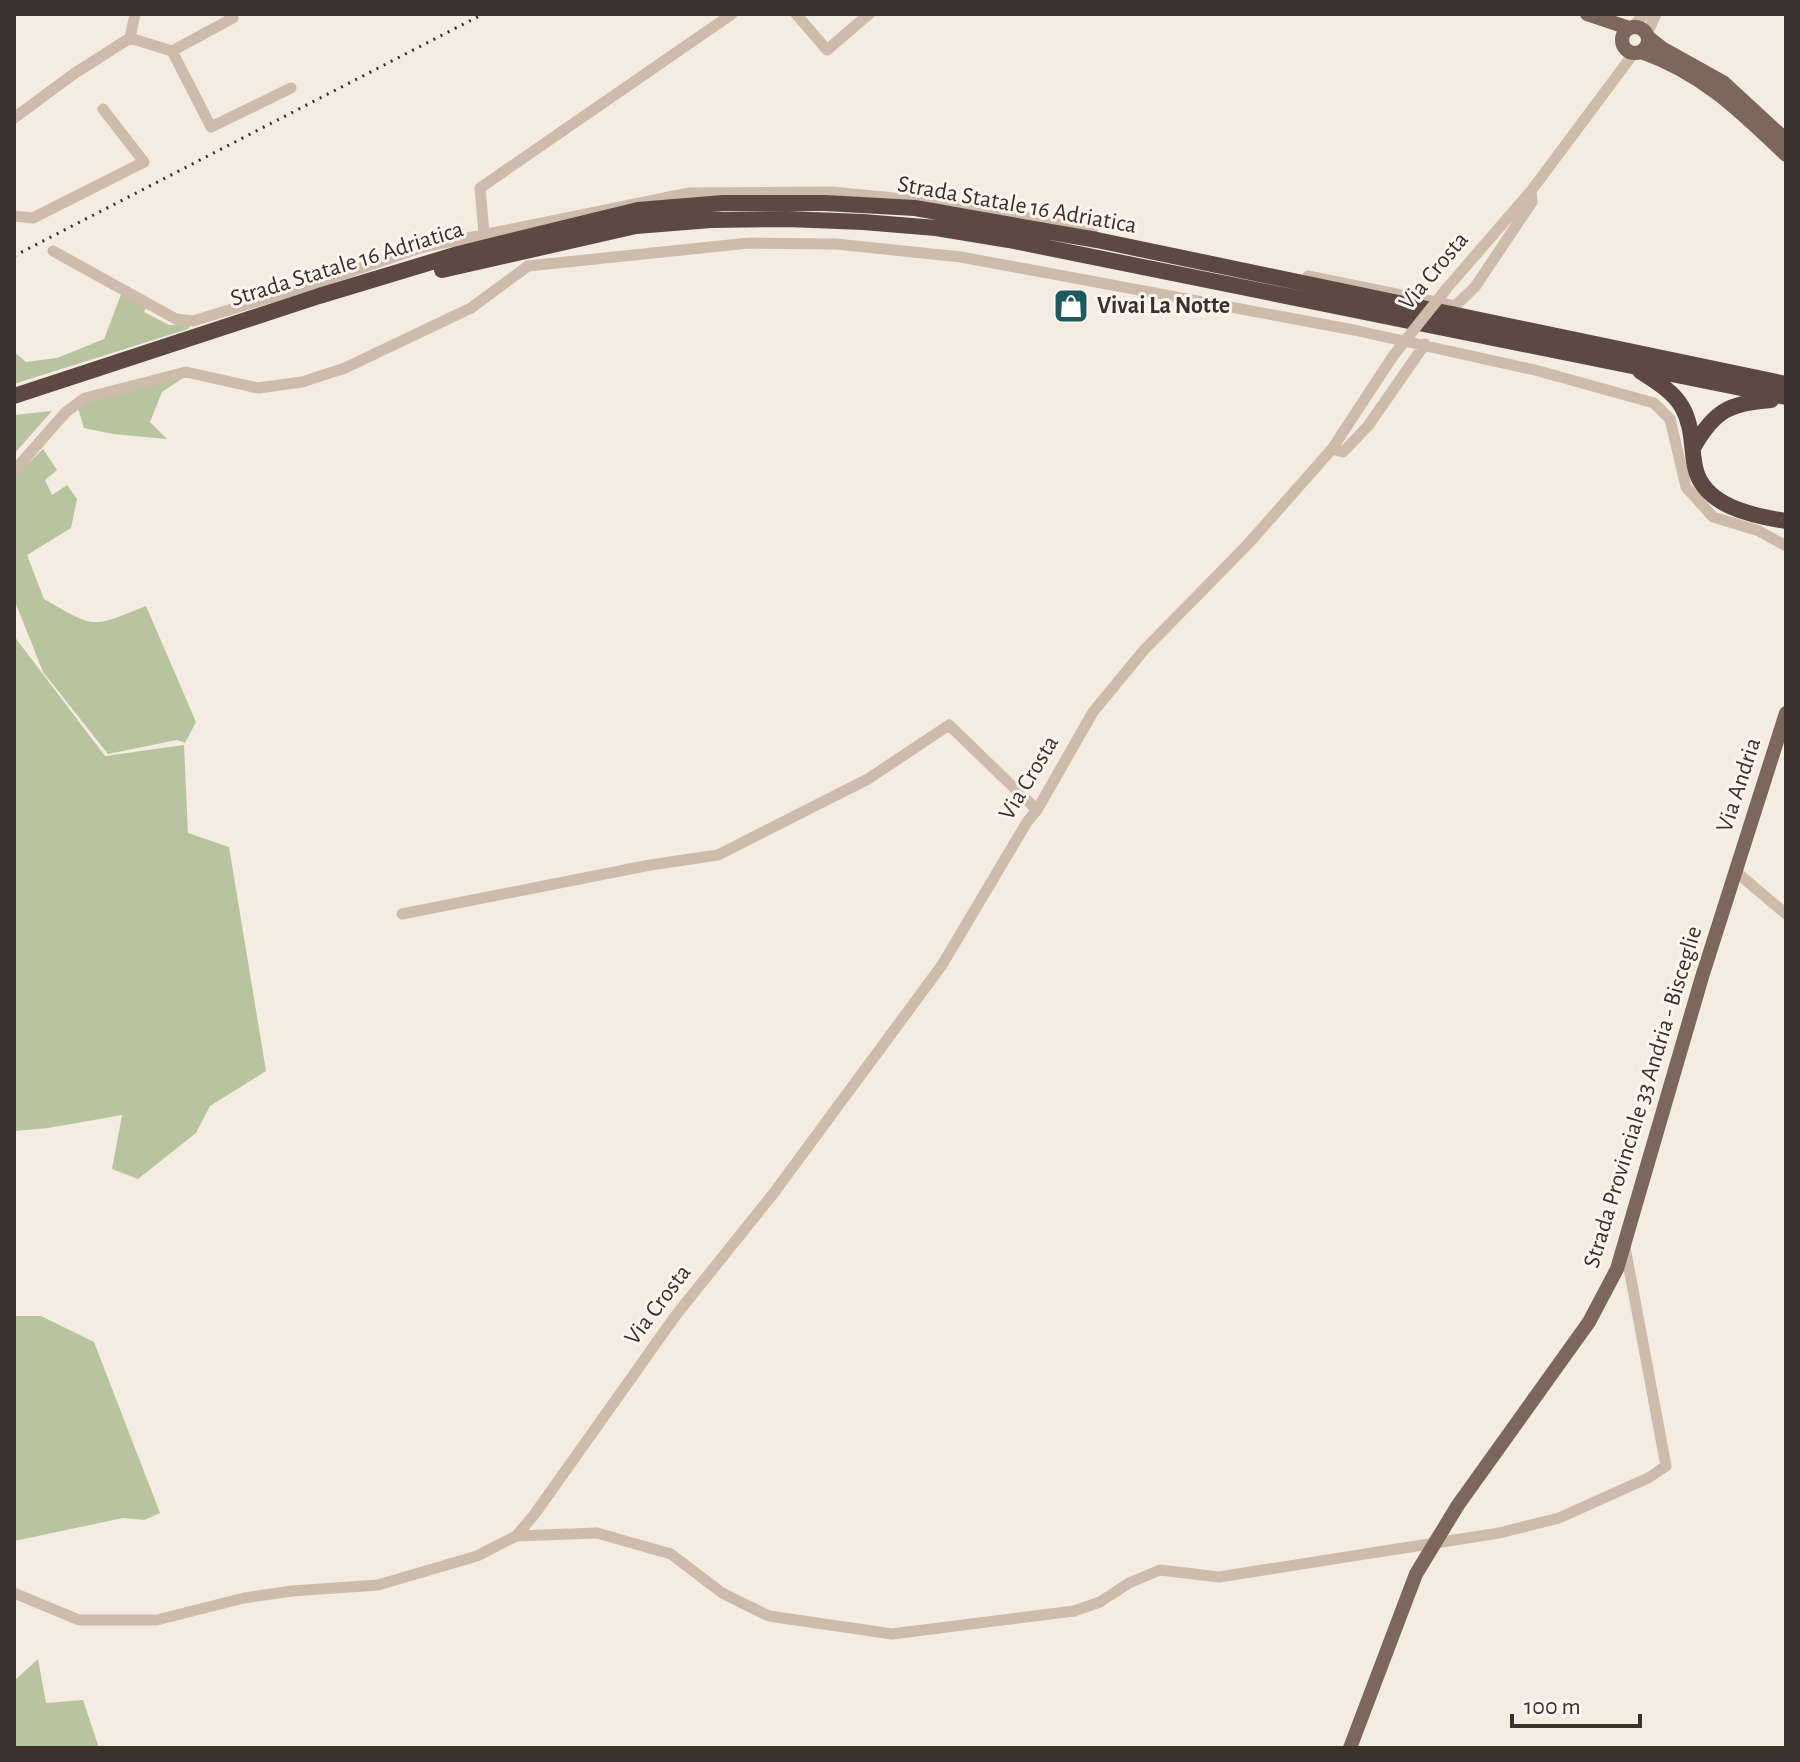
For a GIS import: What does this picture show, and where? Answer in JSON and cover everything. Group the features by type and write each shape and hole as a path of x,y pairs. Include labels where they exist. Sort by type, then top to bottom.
{"highway":[{"name":"Strada Statale 16 Adriatica","path":"14,396 458,254 638,210 723,203 825,203 915,208 1097,240 1786,384"},
{"name":"Strada Statale 16 Adriatica","path":"14,407 323,305 456,266 636,226 711,220 788,219 936,228 1009,240 1786,398"},
{"path":"1632,366 1669,391 1681,404 1688,419 1695,468 1711,495 1729,507 1786,521"},
{"path":"1693,448 1706,426 1724,410 1744,402 1786,398"},
{"path":"1768,518 1786,530"}],"main road":[{"path":"1590,16 1642,29 1662,48 1723,82 1786,140"},
{"path":"1590,16 1630,49 1669,63 1717,91 1786,155"},
{"path":"1630,28 1624,33 1630,49"},
{"path":"1630,49 1648,44 1647,36"},
{"name":"Via Andria","path":"1735,871 1786,713"},
{"name":"Strada Provinciale 33 Andria - Bisceglie","path":"1350,1748 1416,1574 1458,1505 1589,1322 1617,1269 1735,871"}],"street":[{"path":"14,118 130,38 135,14"},
{"path":"484,233 480,188 732,14"},
{"path":"796,14 827,50 869,14"},
{"path":"1630,28 1645,14"},
{"path":"1647,36 1656,14"},
{"path":"130,38 172,51 233,18"},
{"name":"Via Crosta","path":"516,1536 676,1315 773,1194 942,965 1093,712 1144,650 1248,544 1332,449 1393,356 1531,191 1617,73 1630,49"},
{"path":"172,51 211,127 291,88"},
{"path":"14,216 33,218 144,162 103,109"},
{"path":"53,251 176,319 193,321 423,247 484,233 689,193 831,192 966,205 1455,306 1475,287 1532,202 1531,191"},
{"path":"14,471 66,412 85,398 186,372 258,388 302,382 345,368 471,308 528,266 749,243 836,244 961,257 1425,344 1654,403 1670,419 1686,487 1713,517 1759,531 1786,546"},
{"path":"1332,449 1343,452 1368,426 1425,344"},
{"path":"402,914 650,865 718,855 868,779 949,725 1037,810"},
{"path":"1735,871 1786,914"},
{"path":"14,1593 79,1620 157,1620 244,1598 378,1585 477,1556 516,1536 597,1533 671,1554 722,1593 769,1616 892,1634 1074,1611 1100,1602 1129,1583 1160,1570 1219,1577 1499,1533 1559,1518 1648,1478 1666,1466 1625,1246"}],"green space":[{"path":"122,292 146,308 144,312 169,325 192,324 188,329 14,384 14,352 26,362 57,358 104,339"},
{"path":"186,376 162,392 150,422 167,439 84,428 78,408 88,399"},
{"path":"52,411 14,454 14,415"},
{"path":"43,449 57,470 45,480 52,495 67,485 77,499 71,528 27,555 44,599 74,616 94,622 146,606 196,722 185,743 177,740 108,754 43,672 14,599 14,477"},
{"path":"14,636 105,756 184,745 188,833 229,847 266,1071 210,1106 196,1133 138,1179 112,1169 122,1115 14,1131"},
{"path":"14,1316 41,1316 94,1342 160,1513 144,1520 123,1518 14,1541"},
{"path":"38,1659 46,1703 83,1700 99,1748 14,1748 14,1681"}],"railway":[{"path":"14,256 483,14"}],"place":[{"name":"Vivai La Notte","path":"1071,306"}]}
